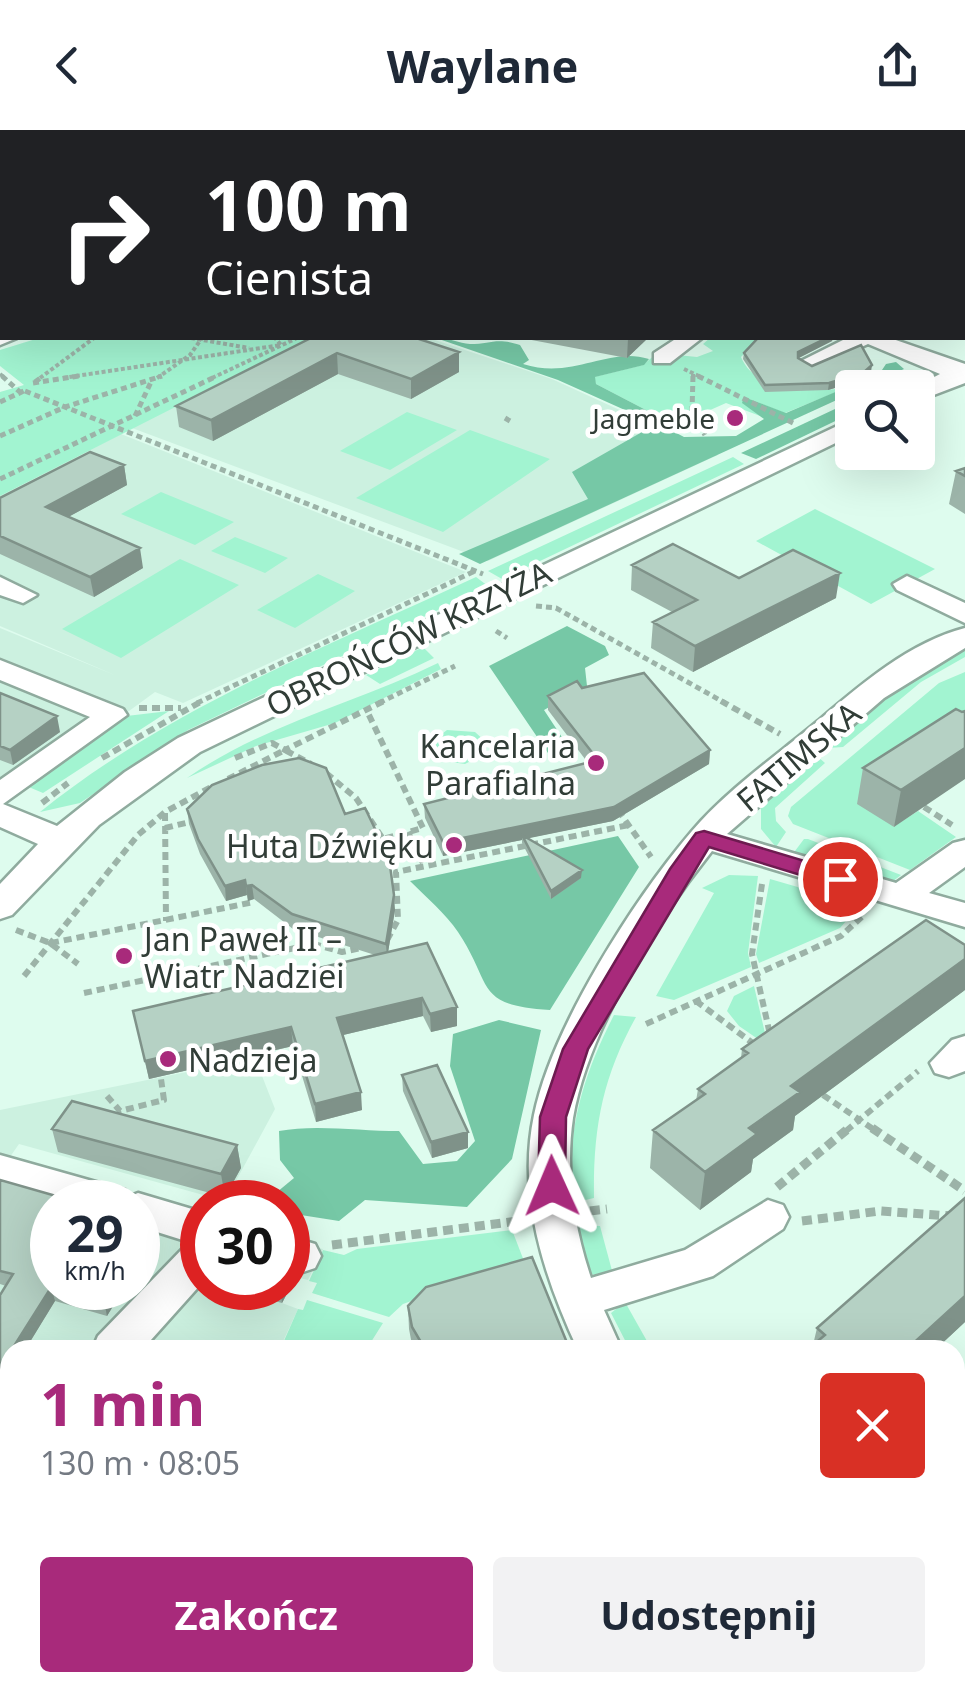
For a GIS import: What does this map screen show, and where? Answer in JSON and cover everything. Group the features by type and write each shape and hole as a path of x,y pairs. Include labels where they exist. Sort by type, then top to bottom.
{"street":[{"path":"662,358 688,340"},
{"path":"810,362 860,340"},
{"path":"877,340 963,374"},
{"path":"935,386 963,374"},
{"name":"OBROŃCÓW KRZYŻA","path":"0,906 61,841 189,745 835,434"},
{"path":"908,584 965,614"},
{"name":"FATIMSKA","path":"595,1340 576,1300 554,1215 550,1158 557,1098 589,1021 704,838 888,681 965,637"},
{"path":"0,669 112,715 0,795"},
{"path":"0,814 61,841"},
{"path":"704,838 965,915"},
{"path":"902,896 965,850"},
{"path":"0,1171 32,1180"},
{"path":"576,1300 698,1264 768,1216"},
{"path":"123,1340 180,1279"}],"path":[{"path":"0,411 3,401 23,392 91,340"},
{"path":"0,436 65,407 152,380 186,361 200,340"},
{"path":"211,340 257,349"},
{"path":"277,340 281,345"},
{"path":"0,479 292,340"},
{"path":"34,384 281,345 289,348"},
{"path":"662,358 795,424"},
{"path":"694,373 692,410 705,435"},
{"path":"0,374 23,392 476,570"},
{"path":"135,416 152,380"},
{"path":"0,389 13,386"},
{"path":"541,609 556,608 768,729 791,738"},
{"path":"496,631 507,638"},
{"path":"24,976 134,840 165,812 455,666"},
{"path":"131,708 187,708"},
{"path":"234,758 272,744 319,768 356,798 383,839 423,828 368,711"},
{"path":"607,796 657,866"},
{"path":"924,807 965,833"},
{"path":"165,812 166,921"},
{"path":"165,828 210,817"},
{"path":"353,823 370,818"},
{"path":"382,944 392,937 398,920 393,873 629,825"},
{"path":"408,832 425,866"},
{"path":"762,883 752,954 772,1042"},
{"path":"50,944 254,902"},
{"path":"646,1024 840,936 864,915"},
{"path":"26,932 78,964"},
{"path":"84,993 314,944 342,952 368,947 365,939"},
{"path":"696,1001 775,1059"},
{"path":"949,1057 859,1118 755,1206 777,1224 880,1210 965,1217"},
{"path":"107,1096 120,1111 164,1100 160,1079"},
{"path":"823,1095 965,1191"},
{"path":"310,1251 519,1220"}],"shaded area":[{"path":"307,340 435,340 552,379 718,455 488,561 132,428"},
{"path":"121,434 466,572 183,703 155,692 14,795 0,788 0,628 117,676 0,626 0,496"},
{"path":"255,1058 275,1109 236,1180 180,1180 180,1189 19,1144 5,1164 64,1180 30,1180 30,1310 160,1310 160,1206 180,1211 180,1310 298,1310 284,1340 0,1340 0,1110"},
{"path":"310,1246 323,1249 310,1276"}],"green space":[{"path":"32,340 307,340 0,496 0,392 24,385 0,366 0,350"},
{"path":"442,340 520,345 529,360 523,364 541,368 619,357 649,359 644,365 595,377 596,384 669,422 665,427 684,437 736,436 764,419 742,403 744,397 786,413 835,392 835,401 480,564 459,554 588,499 572,472 656,424 558,380"},
{"path":"708,340 758,340 741,357 759,378 789,388 835,388 835,393 785,413 744,397 743,403 765,418 726,403 699,415 705,420 695,424 681,417 669,422 596,384 594,377 643,365 657,353 697,357 713,351 703,344"},
{"path":"896,362 904,369 882,370 886,364"},
{"path":"835,409 835,421 756,459 741,453"},
{"path":"407,412 457,430 390,470 340,451"},
{"path":"470,430 550,459 443,532 356,498"},
{"path":"733,457 744,464 502,579 488,571"},
{"path":"161,492 234,522 195,545 121,514"},
{"path":"815,509 935,569 871,604 756,541"},
{"path":"235,537 288,558 265,573 211,551"},
{"path":"180,559 239,585 121,658 62,629"},
{"path":"318,574 355,591 295,628 257,610"},
{"path":"476,577 488,586 188,730 80,803 40,812 141,741 195,710"},
{"path":"567,626 605,646 609,655 585,668 587,686 544,710 571,751 550,756 489,666"},
{"path":"423,647 434,658 380,684 366,675"},
{"path":"965,648 965,657 921,682 843,747 828,748 907,681"},
{"path":"438,663 441,669 335,723 256,746 187,778 247,743"},
{"path":"965,672 965,742 893,827 918,811 956,837 910,870 793,824 788,816 791,807 939,683"},
{"path":"169,711 43,793 24,785 118,717"},
{"path":"447,730 475,732 486,742 486,753 465,764 437,760 429,744"},
{"path":"817,756 825,763 775,808 776,821 786,832 776,847 761,829 761,807"},
{"path":"618,836 639,867 550,1010 508,1003 497,997 453,925 410,881"},
{"path":"804,839 901,875 892,882 792,855"},
{"path":"729,875 758,876 748,953 751,967 674,1000 656,996 714,893 702,888"},
{"path":"770,879 860,905 840,928 759,963 756,954"},
{"path":"754,986 768,1046 739,1026 727,1011 734,996"},
{"path":"614,1015 636,1017 615,1061 602,1104 595,1149 594,1198 572,1203 572,1153 579,1106 593,1061"},
{"path":"499,1020 541,1030 512,1159 467,1207 365,1200 339,1221 310,1216 310,1180 292,1180 294,1178 280,1160 279,1131 399,1131 423,1164 457,1161 475,1141 450,1066 453,1034"},
{"path":"576,1225 600,1226 614,1278 589,1274"},
{"path":"512,1230 524,1261 403,1304 389,1317 312,1293 317,1283 310,1279 323,1250 344,1255 357,1249"},
{"path":"310,1301 383,1323 372,1340 284,1340 298,1310 310,1310"},
{"path":"625,1302 646,1340 625,1340 611,1313"}],"building":[{"path":"307,340 422,340 459,352 411,379 337,353 211,420 176,406"},
{"path":"756,340 823,340 798,352 798,358 812,366 861,345 872,365 866,370 835,370 835,381 829,383 765,385 744,353"},
{"path":"90,452 124,465 46,507 140,548 90,577 0,536 0,498"},
{"path":"673,544 739,578 793,550 840,573 695,646 653,622 697,600 632,565"},
{"path":"644,673 710,750 614,807 443,842 424,804 598,760 548,696 577,681 582,688"},
{"path":"0,693 57,716 10,750 0,746"},
{"path":"956,709 965,711 965,748 901,790 863,768"},
{"path":"299,758 326,768 345,814 365,808 389,858 394,895 386,944 292,914 252,885 246,886 245,880 225,886 198,839 187,809 212,785 262,765"},
{"path":"522,835 582,870 551,891"},
{"path":"926,920 965,945 965,959 791,1086 800,1092 749,1128 757,1134 705,1172 653,1130 705,1094 698,1089 748,1053 742,1049"},
{"path":"427,943 457,1007 430,1014 422,998 337,1018 361,1092 315,1104 291,1027 145,1061 133,1011"},
{"path":"437,1065 468,1132 431,1142 402,1075"},
{"path":"72,1101 237,1145 221,1174 52,1129"},
{"path":"0,1180 30,1189 30,1310 37,1310 18,1340 0,1340 0,1295 13,1274 0,1271"},
{"path":"965,1198 965,1296 917,1340 819,1340 825,1335 817,1328"},
{"path":"532,1257 566,1340 420,1340 412,1327 408,1306 426,1287"}],"place":[{"name":"Jagmeble","path":"735,418"},
{"name":"Kancelaria Parafialna","path":"596,763"},
{"name":"Huta Dźwięku","path":"454,845"},
{"name":"Jan Paweł II – Wiatr Nadziei","path":"124,956"},
{"name":"Nadzieja","path":"168,1059"}],"route":[{"path":"552,1186 553,1117 576,1049 678,874 704,838 840,879"}]}
